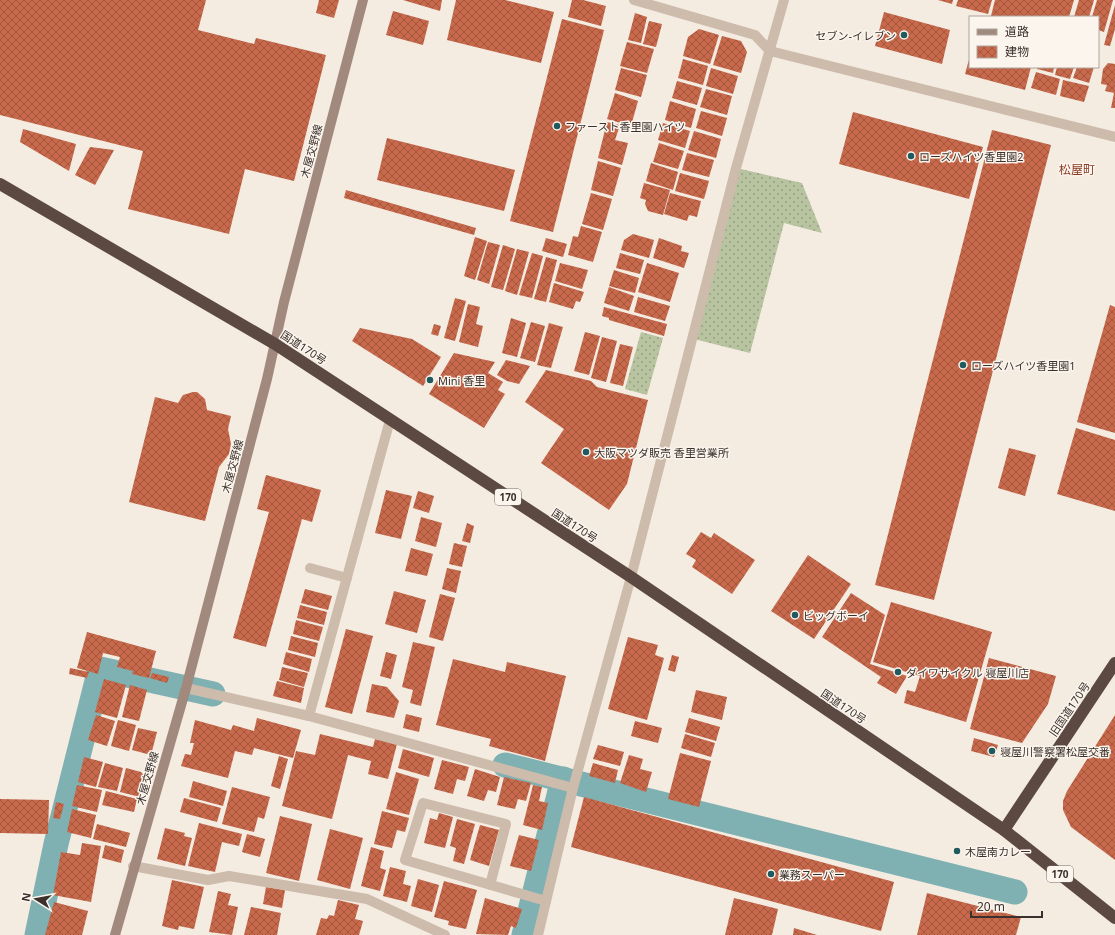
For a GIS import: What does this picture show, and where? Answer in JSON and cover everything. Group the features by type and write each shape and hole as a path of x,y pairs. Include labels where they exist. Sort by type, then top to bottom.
{"highway":[{"name":"国道170号","path":"0,184 276,344 631,577 1004,830 1115,918"},
{"name":"旧国道170号","path":"1004,830 1115,663"}],"main road":[{"name":"木屋交野線","path":"115,935 133,866 186,688 276,344 286,294 363,0"}],"street":[{"path":"634,0 754,35 770,51 1115,137"},
{"path":"538,935 542,900 631,577 734,175 784,0"},
{"path":"309,716 390,420"},
{"path":"310,568 347,578"},
{"path":"186,688 309,716 573,788"},
{"path":"490,885 506,824 424,803 405,860 526,896 542,900"},
{"path":"133,866 208,880 230,876 368,899 445,935"}],"green space":[{"path":"736,168 802,183 822,233 784,223 750,353 690,338"},
{"path":"641,332 663,338 647,395 625,389"}],"building":[{"path":"0,0 206,0 198,30 254,44 256,38 326,55 294,181 245,169 229,234 128,209 143,151 0,115"},
{"path":"319,0 339,0 334,18 316,13"},
{"path":"403,0 442,0 440,11"},
{"path":"456,0 505,0 554,12 541,63 447,40"},
{"path":"572,0 583,0 606,6 601,26 568,17"},
{"path":"938,0 953,0 952,4"},
{"path":"958,0 992,0 988,14 956,6"},
{"path":"995,0 1074,0 1069,16 991,16"},
{"path":"1079,0 1094,0 1089,16 1074,16"},
{"path":"1097,0 1113,0 1104,32 1099,30 1099,16 1092,16"},
{"path":"1115,5 1115,29 1110,46 1104,45"},
{"path":"393,11 429,21 423,45 386,35"},
{"path":"884,12 950,30 942,64 875,46"},
{"path":"635,13 647,17 641,43 628,40"},
{"name":"ファースト香里園ハイツ","path":"562,19 604,30 553,232 510,221"},
{"path":"649,21 662,24 656,47 643,44"},
{"path":"699,29 719,35 710,64 683,56 688,37"},
{"path":"722,36 741,41 747,52 741,73 713,65"},
{"path":"627,42 654,49 647,73 620,66"},
{"path":"683,59 708,66 703,85 678,78"},
{"path":"969,60 969,68 1031,68 1025,90 965,74"},
{"path":"1108,63 1115,64 1115,108 1111,108 1114,93 1105,91 1107,85 1101,84 1103,69"},
{"path":"621,68 647,75 641,97 615,90"},
{"path":"711,68 738,76 733,94 706,86"},
{"path":"1037,68 1054,68 1053,73"},
{"path":"1057,68 1074,68 1070,79 1055,75"},
{"path":"1077,68 1094,68 1089,83 1073,78"},
{"path":"1036,72 1060,79 1056,95 1031,88"},
{"path":"1063,80 1089,86 1084,102 1060,96"},
{"path":"677,81 702,88 697,105 672,98"},
{"path":"706,89 732,96 727,115 700,107"},
{"path":"615,93 638,101 631,126 607,119"},
{"path":"670,101 696,109 691,128 665,120"},
{"path":"701,111 727,118 722,136 696,128"},
{"name":"ローズハイツ香里園2","path":"853,112 983,147 969,199 839,164"},
{"path":"607,122 620,125 615,140 628,143 622,165 598,158"},
{"path":"663,123 690,131 685,148 658,140"},
{"path":"23,129 76,144 69,171 20,142"},
{"name":"ローズハイツ香里園1","path":"992,130 1051,145 934,600 875,585"},
{"path":"694,131 721,139 716,158 688,150"},
{"path":"387,138 515,170 504,211 377,180"},
{"path":"659,143 684,151 678,169 653,162"},
{"path":"90,147 114,150 95,185 75,175"},
{"path":"687,153 714,160 709,177 682,170"},
{"path":"598,161 621,168 613,196 591,190"},
{"path":"651,163 678,172 673,190 646,181"},
{"path":"680,173 709,181 704,199 675,191"},
{"path":"644,183 670,190 663,215 648,211 645,204 646,200 640,198"},
{"path":"346,190 476,228 474,235 344,198"},
{"path":"591,193 612,199 603,230 582,224"},
{"path":"670,193 701,201 697,217 689,215 687,221 664,214"},
{"path":"581,226 602,232 593,262 568,255 573,236 578,237"},
{"path":"633,234 654,240 649,258 621,250 624,240"},
{"path":"475,237 487,241 475,280 464,276"},
{"path":"546,238 567,244 563,257 542,251"},
{"path":"659,238 682,246 681,251 689,253 684,268 653,258"},
{"path":"488,242 500,245 489,284 477,280"},
{"path":"503,245 515,249 503,290 491,287"},
{"path":"517,249 529,252 517,295 505,291"},
{"path":"532,253 543,256 532,298 519,295"},
{"path":"620,253 644,260 640,274 616,268"},
{"path":"546,257 557,260 546,302 534,299"},
{"path":"560,263 588,270 582,289 555,281"},
{"path":"647,263 679,273 670,302 638,292"},
{"path":"614,270 639,278 635,293 609,286"},
{"path":"554,283 584,292 580,302 576,301 573,309 549,302"},
{"path":"609,287 634,296 629,311 604,303"},
{"path":"638,297 670,306 665,321 634,312"},
{"path":"455,298 466,301 455,341 444,338"},
{"path":"468,304 480,307 476,324 483,326 478,347 459,342"},
{"path":"1110,305 1115,307 1115,433 1077,422"},
{"path":"604,307 667,324 664,336 609,320 609,318 602,316"},
{"path":"511,318 526,323 517,357 502,353"},
{"path":"531,322 545,326 535,362 520,358"},
{"path":"549,323 563,327 551,368 537,365"},
{"path":"434,324 441,326 438,336 431,334"},
{"path":"360,328 412,339 441,357 423,386 352,341"},
{"path":"585,332 600,336 589,375 574,371"},
{"path":"602,337 617,341 606,382 591,378"},
{"path":"620,344 633,347 623,386 610,383"},
{"path":"454,353 495,362 488,373 503,382 498,390 505,394 484,428 429,394"},
{"path":"506,360 530,366 519,384 507,381 497,375"},
{"path":"546,370 591,381 597,387 648,400 627,484 609,510 541,463 564,429 525,402"},
{"path":"197,392 205,399 207,410 231,416 228,429 231,444 229,454 219,467 205,521 129,502 155,397 178,403 183,395"},
{"path":"1076,428 1115,440 1115,511 1057,494"},
{"path":"1009,448 1036,455 1025,496 998,488"},
{"path":"266,475 321,490 312,522 302,519 266,647 233,638 269,512 257,509"},
{"path":"386,490 412,496 401,539 375,533"},
{"path":"418,491 434,496 429,513 413,508"},
{"path":"421,517 442,523 436,547 415,541"},
{"path":"467,523 474,526 470,543 462,541"},
{"path":"701,532 711,538 714,533 755,560 732,594 692,567 696,560 686,554"},
{"path":"454,543 467,546 462,567 449,564"},
{"path":"411,548 433,554 427,576 405,571"},
{"path":"808,555 851,584 814,639 771,611"},
{"path":"447,568 461,571 456,593 442,589"},
{"path":"305,589 332,596 328,610 301,603"},
{"path":"394,591 426,600 417,633 385,624"},
{"path":"851,593 885,615 870,664 907,676 896,694 877,683 881,677 822,637"},
{"path":"440,594 455,598 443,641 429,637"},
{"path":"891,602 992,632 966,722 904,703 907,690 915,692 920,676 873,662"},
{"path":"300,605 327,612 324,625 297,618"},
{"path":"296,620 323,627 319,641 293,634"},
{"path":"346,629 373,636 352,714 325,707"},
{"path":"87,632 156,651 149,678 132,674 133,671 117,667 120,657 103,653 98,674 77,668"},
{"path":"291,636 318,643 315,657 288,650"},
{"path":"628,637 658,645 655,655 664,658 647,720 608,709"},
{"path":"413,642 435,647 421,706 410,703 413,690 402,687"},
{"path":"286,652 312,659 309,672 283,664"},
{"path":"386,652 397,655 391,679 380,676"},
{"path":"672,655 679,657 675,672 668,670"},
{"path":"989,658 1056,676 1048,704 1022,743 970,729"},
{"path":"453,659 505,672 507,662 566,676 545,761 489,746 491,739 436,725"},
{"path":"282,667 308,673 304,687 279,680"},
{"path":"70,668 89,672 87,678 69,674"},
{"path":"152,673 169,677 167,683 150,678"},
{"path":"104,679 126,685 117,718 95,712"},
{"path":"277,681 304,688 301,703 273,696"},
{"path":"372,684 387,687 399,701 394,718 366,712"},
{"path":"130,685 147,690 139,721 122,717"},
{"path":"696,690 727,697 722,720 691,712"},
{"path":"406,714 422,718 419,732 403,728"},
{"path":"96,715 115,721 107,746 88,740"},
{"path":"1115,715 1115,860 1071,827 1063,810 1063,801 1067,791"},
{"path":"257,718 301,730 293,758 254,748 252,755 235,751 228,778 181,766 185,754 191,755 194,743 190,743 195,720 231,730 233,725 254,731"},
{"path":"689,718 720,727 716,741 685,732"},
{"path":"118,720 136,725 129,751 111,746"},
{"path":"635,721 662,728 658,743 631,736"},
{"path":"138,728 157,732 151,755 132,750"},
{"path":"320,734 373,747 375,739 397,744 388,779 368,774 371,761 348,755 332,819 282,806 296,751 315,755"},
{"path":"685,734 715,743 711,757 681,748"},
{"path":"974,738 998,745 994,757 971,751"},
{"path":"598,745 624,752 620,766 593,759"},
{"path":"403,749 434,758 429,777 398,768"},
{"path":"680,753 711,761 699,807 668,799"},
{"path":"629,755 643,759 640,769 652,772 646,792 620,783"},
{"path":"279,756 288,759 280,789 271,786"},
{"path":"84,757 103,762 96,787 78,782"},
{"path":"442,760 469,767 465,781 457,779 453,794 434,789"},
{"path":"105,763 123,768 117,791 98,787"},
{"path":"593,763 618,770 615,783 589,776"},
{"path":"126,768 141,772 145,777 140,797 120,792"},
{"path":"475,769 500,777 496,792 488,790 484,801 467,796"},
{"path":"396,772 419,779 409,815 386,809"},
{"path":"504,777 531,783 526,801 518,799 515,809 497,805"},
{"path":"193,781 227,791 223,806 189,797"},
{"path":"77,785 102,790 97,812 72,806"},
{"path":"533,785 542,787 539,801 548,803 542,830 523,825"},
{"path":"232,787 270,797 264,819 258,817 254,832 222,824"},
{"path":"106,791 137,799 134,812 102,805"},
{"path":"584,797 894,882 881,931 571,847"},
{"path":"184,798 221,808 217,822 180,812"},
{"path":"0,799 49,800 48,834 0,833"},
{"path":"56,802 64,804 60,819 53,818"},
{"path":"72,809 96,815 91,838 67,832"},
{"path":"382,811 409,818 405,832 397,830 392,848 374,844"},
{"path":"439,813 453,817 445,848 424,843 430,818 437,820"},
{"path":"280,816 312,824 299,881 266,873"},
{"path":"457,819 475,824 464,864 453,861 456,848 450,846"},
{"path":"199,823 242,834 239,846 222,842 215,872 188,866"},
{"path":"97,824 130,833 126,847 93,839"},
{"path":"480,825 499,830 489,866 470,860"},
{"path":"165,828 185,833 184,836 192,838 185,866 157,859"},
{"path":"330,829 363,838 350,889 317,880"},
{"path":"247,834 265,839 260,857 242,852"},
{"path":"519,835 539,840 531,871 510,866"},
{"path":"82,843 101,846 91,902 53,895 61,852 80,855"},
{"path":"105,845 124,850 121,863 102,858"},
{"path":"371,847 384,851 380,868 386,870 380,891 361,886"},
{"path":"390,867 406,871 403,884 411,886 407,902 383,896"},
{"path":"418,879 439,885 432,912 411,906"},
{"path":"172,880 204,887 194,929 179,926 178,930 162,926"},
{"path":"444,881 477,890 466,929 448,925 449,921 434,917"},
{"path":"266,887 285,890 282,908 263,904"},
{"path":"218,891 231,894 228,905 238,907 232,935 209,932"},
{"path":"927,893 1021,917 1016,935 917,935"},
{"path":"485,898 522,909 516,928 511,926 508,935 476,934"},
{"path":"734,898 778,909 772,935 725,935"},
{"path":"338,900 359,905 355,919 363,921 359,935 316,935 321,918 327,919 329,915 334,916"},
{"path":"54,902 88,911 82,935 45,935"},
{"path":"251,907 281,913 277,935 244,935"},
{"path":"794,928 817,935 793,935"}],"waterway":[{"path":"37,935 56,844 100,669 213,694"},
{"path":"505,765 1015,892"},
{"path":"524,935 563,779"}],"place":[{"name":"セブン-イレブン","path":"904,35"},
{"name":"ファースト香里園ハイツ","path":"557,126"},
{"name":"ローズハイツ香里園2","path":"911,156"},
{"name":"ローズハイツ香里園1","path":"963,365"},
{"name":"Mini 香里","path":"430,380"},
{"name":"大阪マツダ販売 香里営業所","path":"586,452"},
{"name":"ビッグボーイ","path":"795,615"},
{"name":"ダイワサイクル 寝屋川店","path":"898,672"},
{"name":"寝屋川警察署松屋交番","path":"992,751"},
{"name":"木屋南カレー","path":"957,851"},
{"name":"業務スーパー","path":"771,874"}],"district":[{"name":"松屋町","path":"1077,169"}]}
